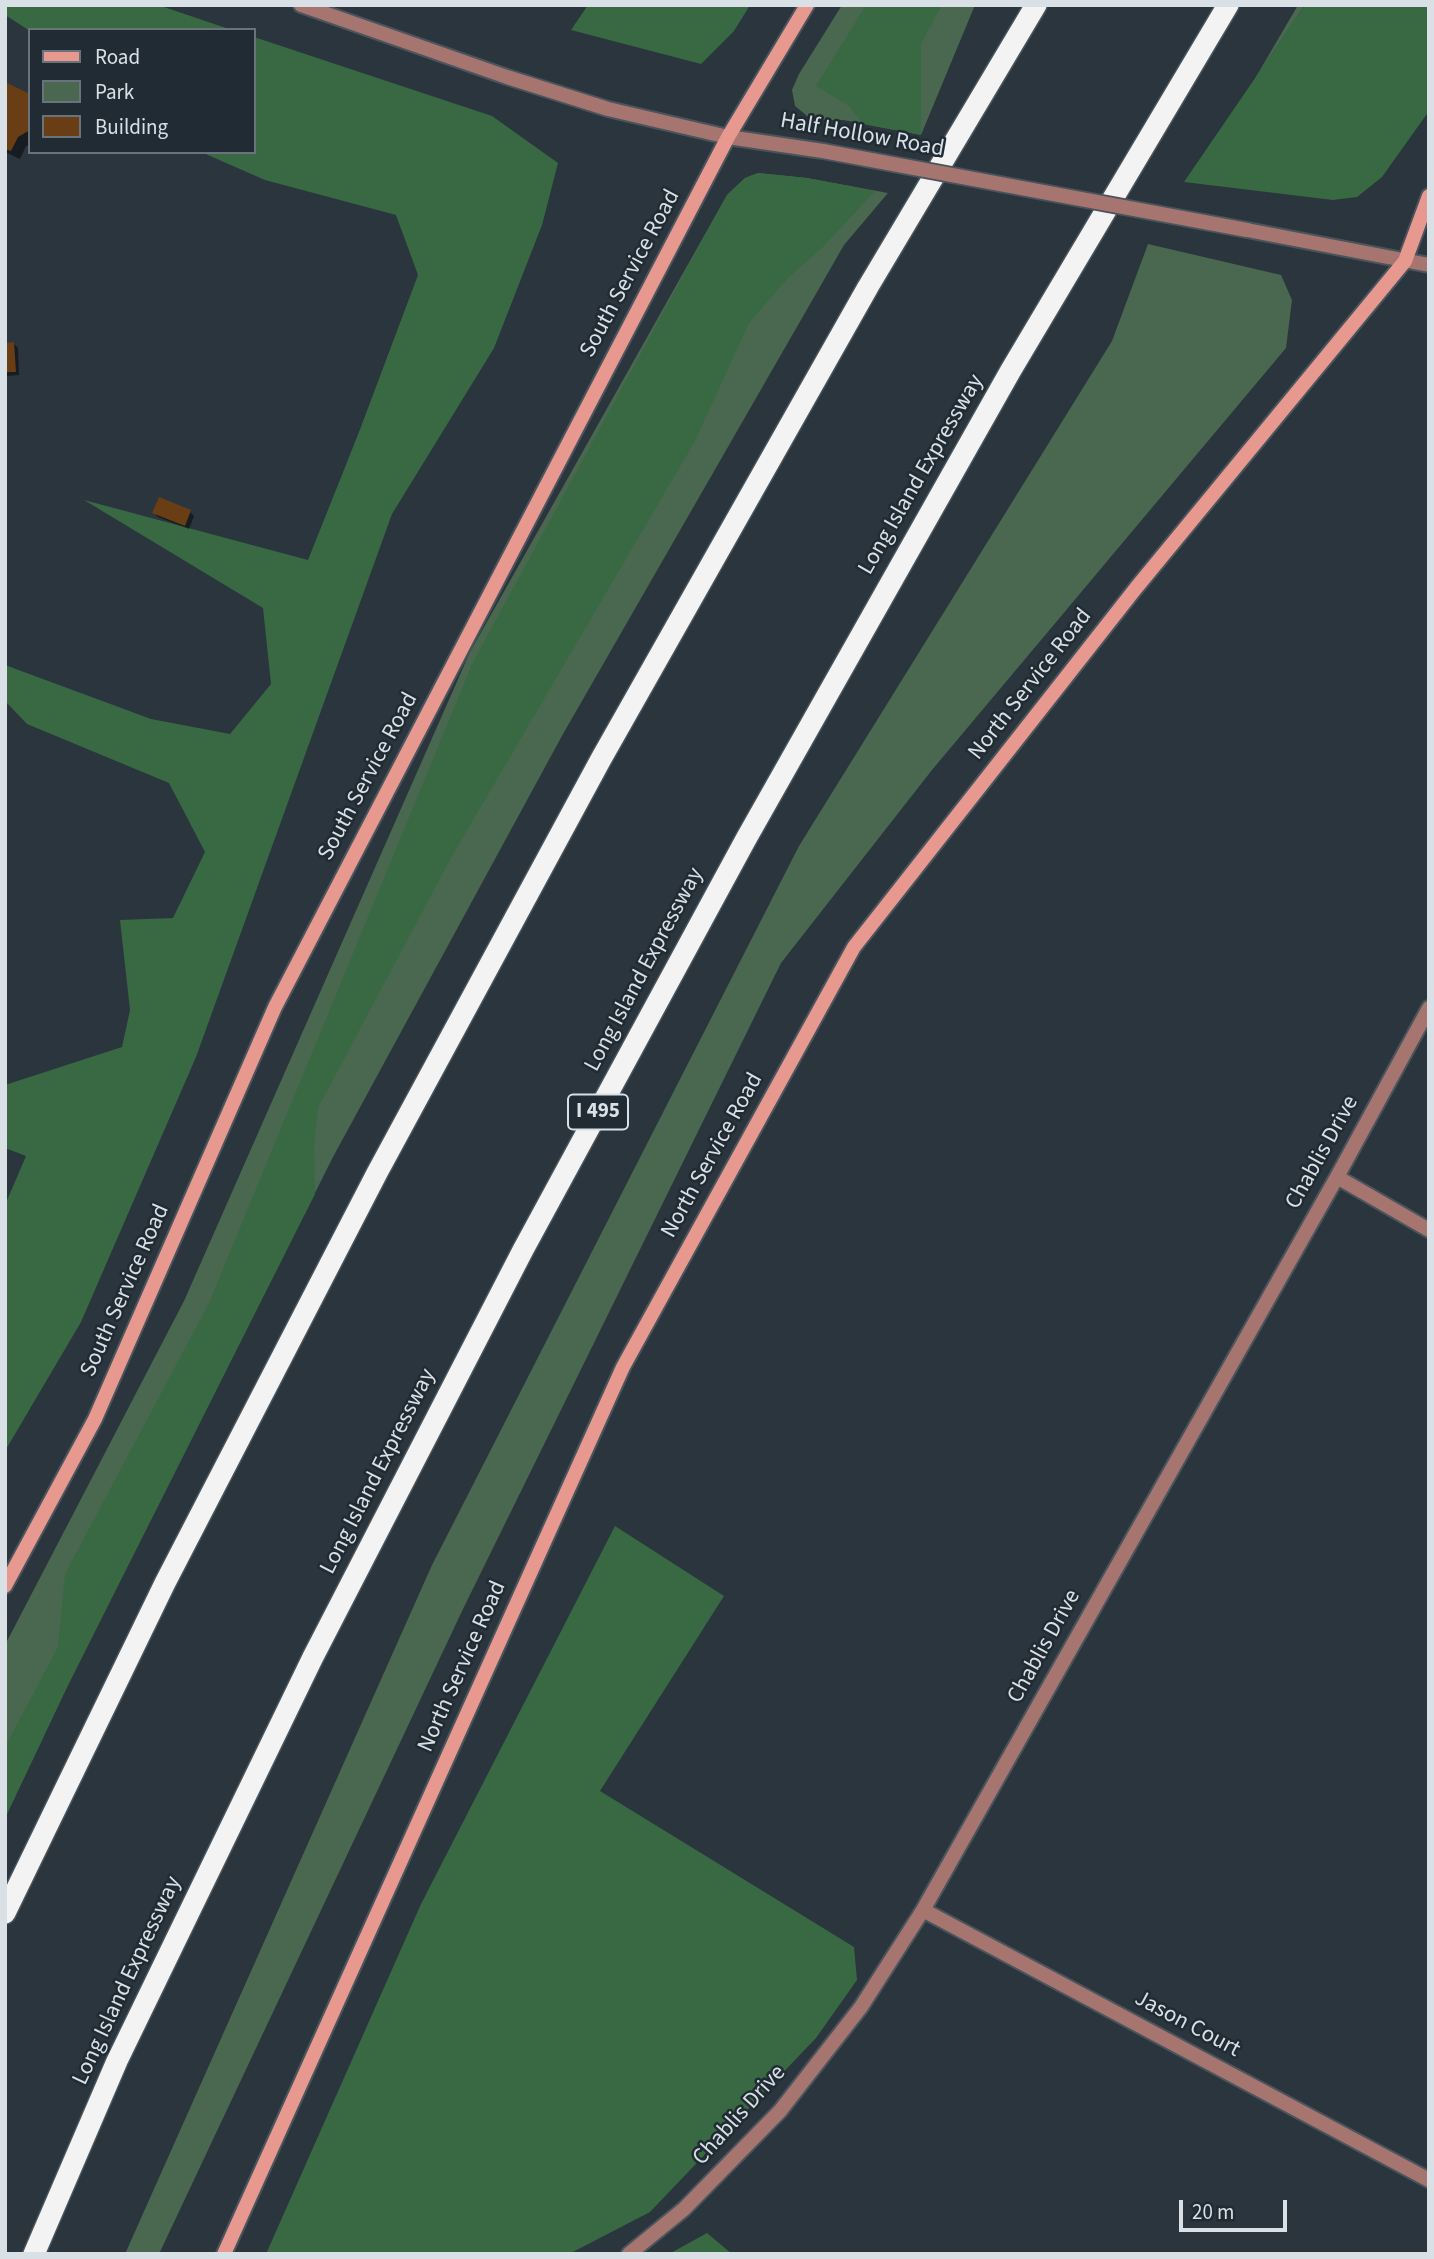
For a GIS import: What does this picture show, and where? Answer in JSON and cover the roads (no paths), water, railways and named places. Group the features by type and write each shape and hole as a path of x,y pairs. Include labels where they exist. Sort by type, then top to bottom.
{"highway":[{"path":"5,1913 165,1583 377,1173 588,783 868,288 1035,5"},
{"name":"Long Island Expressway","path":"34,2254 117,2061 313,1657 530,1238 752,827 1011,370 1228,5"}],"main road":[{"name":"South Service Road","path":"5,1586 95,1419 275,1007 728,137 807,5"},
{"name":"North Service Road","path":"224,2254 623,1367 853,947 1136,588 1405,261 1429,196"}],"street":[{"name":"Half Hollow Road","path":"301,5 508,77 608,108 728,137 823,151 1429,265"},
{"name":"Chablis Drive","path":"629,2254 684,2209 780,2111 861,2007 923,1910 1429,1009"},
{"path":"1337,1177 1429,1230"},
{"name":"Jason Court","path":"923,1910 1429,2180"}]}
